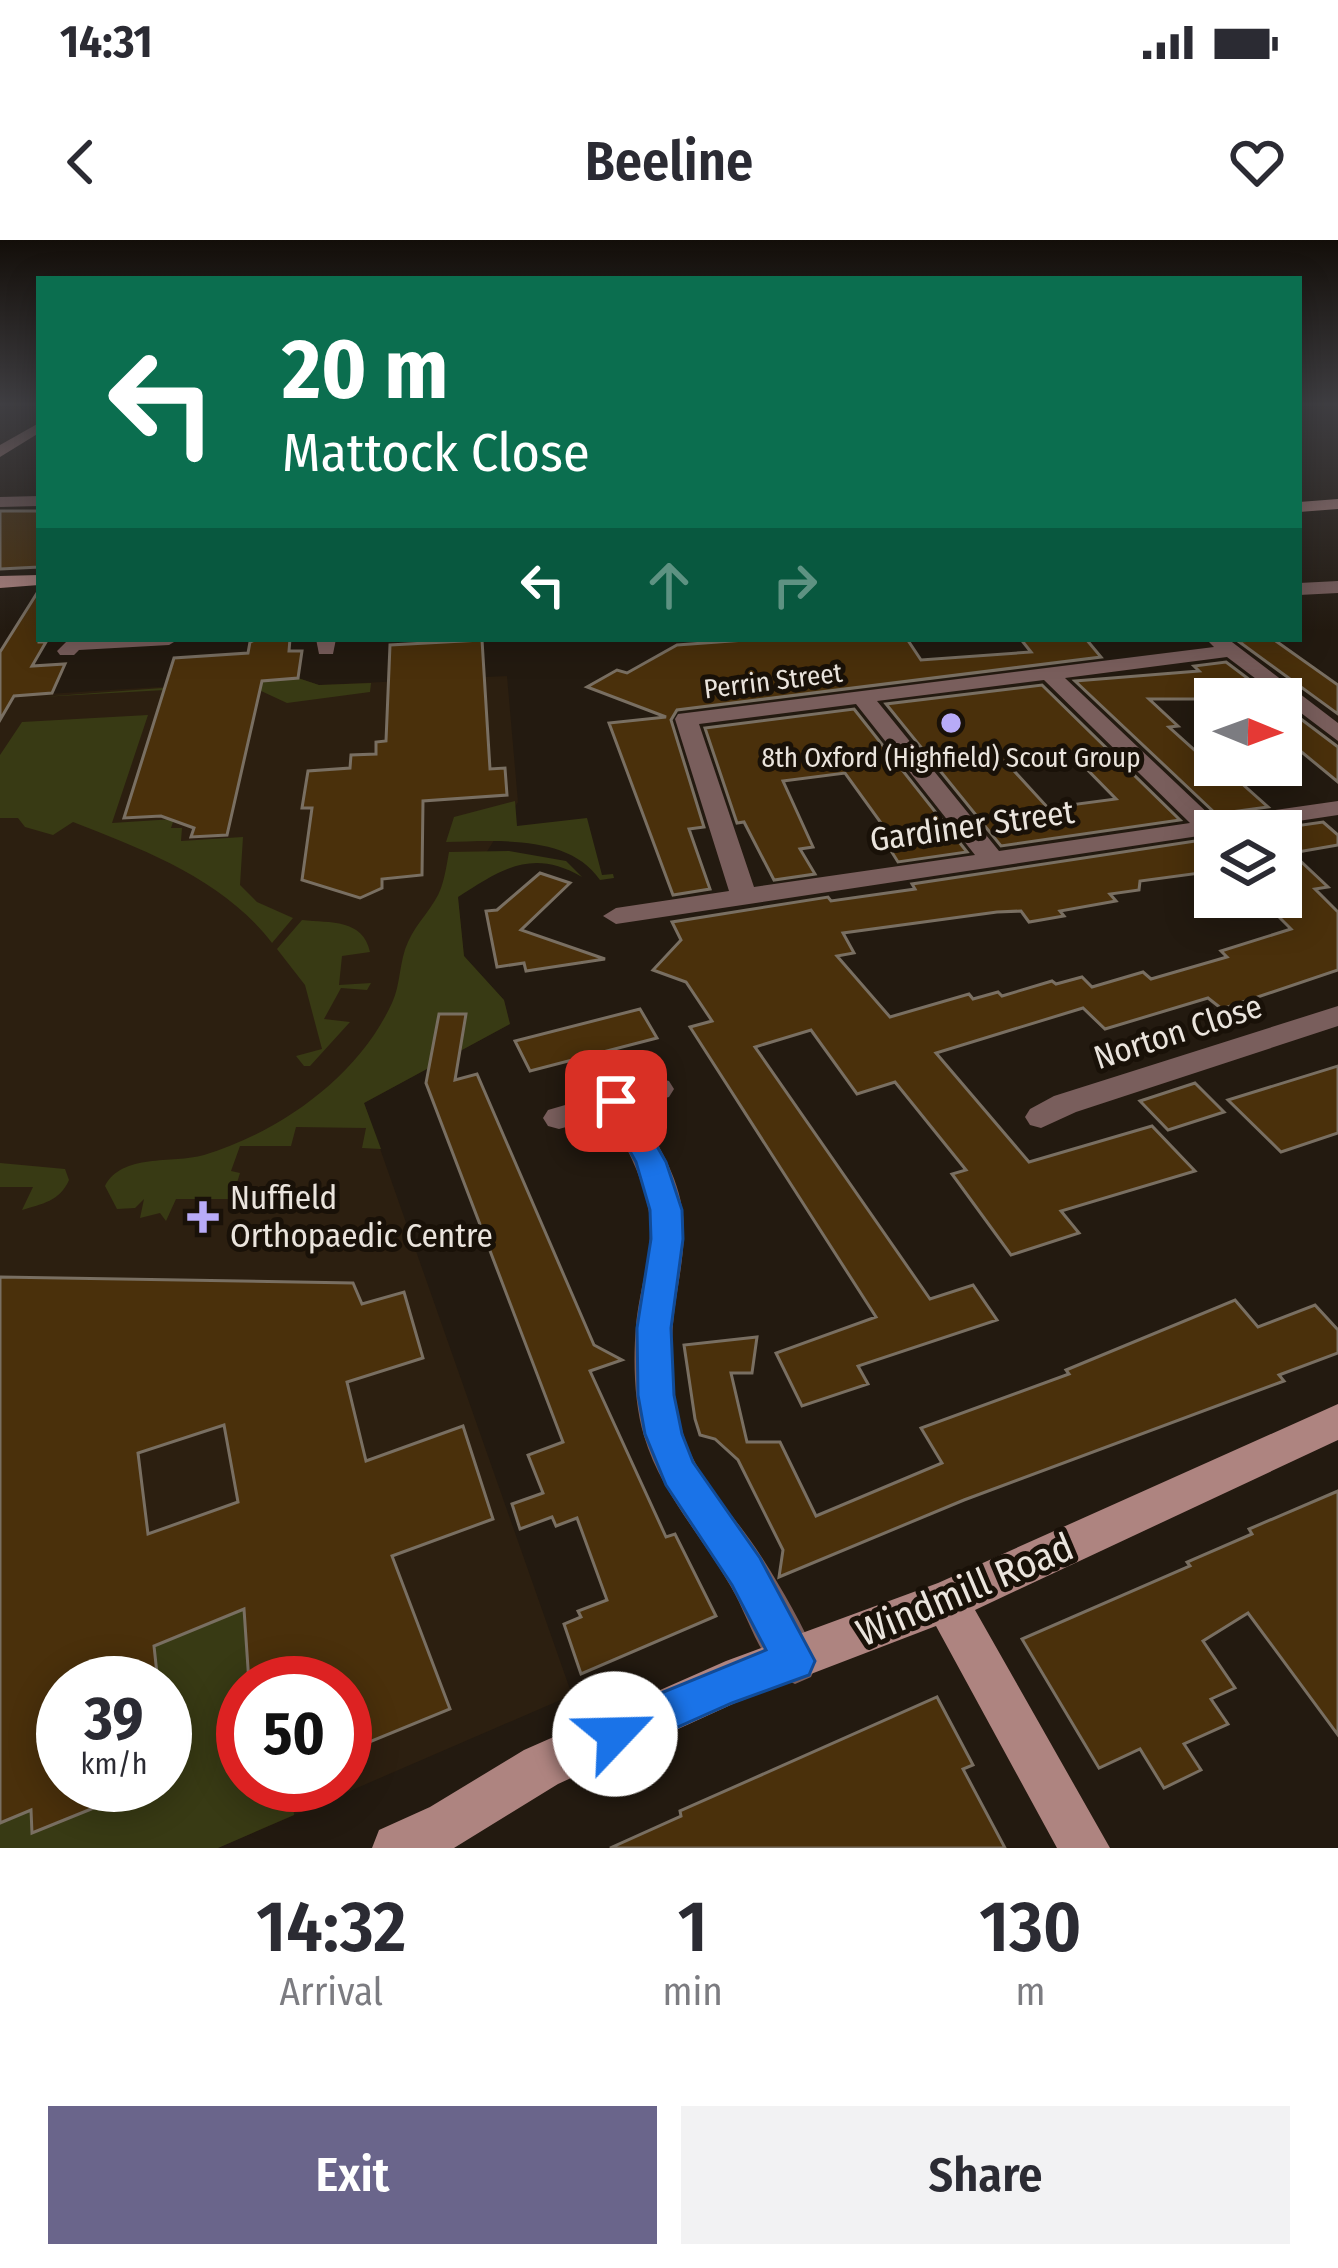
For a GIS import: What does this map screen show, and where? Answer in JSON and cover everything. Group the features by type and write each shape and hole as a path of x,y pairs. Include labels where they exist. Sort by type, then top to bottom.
{"main road":[{"path":"1302,508 1338,504"},
{"path":"0,582 36,580"},
{"name":"Windmill Road","path":"397,1848 448,1825 541,1766 726,1684 946,1601 1338,1421"},
{"path":"946,1601 1085,1848"}],"street":[{"path":"0,502 36,501"},
{"path":"1302,589 1338,587"},
{"path":"67,651 73,644 111,642"},
{"path":"1222,645 1338,734"},
{"name":"Perrin Street","path":"744,896 686,719 1222,645"},
{"path":"1047,672 1194,814"},
{"path":"862,697 992,859"},
{"name":"Gardiner Street","path":"1302,813 1338,808"},
{"name":"Gardiner Street","path":"616,916 1194,829"},
{"name":"Norton Close","path":"1042,1117 1065,1104 1338,1016"},
{"path":"559,1118 658,1089"},
{"path":"616,1101 651,1162 666,1210 667,1239 654,1328 656,1395 664,1434 679,1473 746,1571 794,1661"}],"shaded area":[{"name":"Nuffield Orthopaedic Centre","path":"507,676 518,802 458,898 464,956 504,1000 510,1024 364,1103 572,1695 372,1781 372,1656 216,1656 216,1812 301,1812 218,1848 0,1848 0,697 298,678 319,685"}],"green space":[{"path":"298,678 319,685 371,683 370,692 287,703 259,690 218,687 41,697"},
{"path":"148,715 112,823 174,819 171,828 182,828 181,841 243,837 240,885 257,902 293,918 272,943 231,901 155,856 73,822 53,835 25,827 18,818 0,818 0,755 22,722"},
{"path":"515,801 517,826 587,818 602,875 613,874 614,878 600,880 587,865 551,847 509,841 446,842 454,817"},
{"path":"509,851 566,861 582,877 564,868 532,863 503,871 458,897 464,956 504,1000 510,1024 364,1103 381,1149 362,1148 366,1128 296,1127 291,1146 240,1146 231,1171 240,1173 232,1199 176,1199 166,1221 160,1213 140,1218 144,1199 135,1208 117,1209 105,1186 123,1168 191,1158 233,1145 288,1116 338,1078 377,1030 392,1003 405,949 438,895 449,852"},
{"path":"302,920 353,928 370,952 342,956 339,985 371,983 367,990 341,988 324,1019 350,1022 310,1066 296,1056 322,1049 305,985 277,949"},
{"path":"0,1163 65,1169 69,1180 55,1197 22,1210 33,1187 0,1187"},
{"path":"244,1609 247,1656 216,1656 216,1812 294,1815 218,1848 0,1848 0,1823 31,1810 33,1832 84,1812 192,1812 192,1656 156,1656 155,1645"}],"building":[{"path":"0,511 36,511 36,567 0,569"},
{"path":"36,595 36,642 46,642 32,666 65,664 52,693 14,696 0,720 0,652"},
{"path":"250,642 290,642 289,651 302,651 298,678 262,681 227,835 191,837 194,828 161,816 124,818 174,658 248,653"},
{"path":"482,642 490,769 505,768 507,795 423,801 422,875 382,879 382,888 360,898 302,880 312,808 302,808 308,771 350,768 351,755 376,754 376,742 386,741 390,645"},
{"path":"909,642 921,660 1031,652 1023,642 1088,642 1101,657 677,710 671,720 704,827 689,829 710,889 673,895 609,723 666,717 587,687 617,670 627,673 677,645"},
{"path":"1239,642 1277,642 1338,685 1338,714 1302,688 1302,678 1289,678"},
{"path":"1226,662 1247,678 1194,678 1194,699 1149,699 1178,726 1169,727 1194,750 1194,786 1245,786 1268,807 1212,810 1075,681 1199,671 1194,666"},
{"path":"1042,685 1180,820 1001,846 886,704","holes":["1071,753 1116,799 1048,808 1005,761"]},
{"path":"854,709 967,852 898,862 888,846 897,845 845,773 783,781 813,847 800,849 815,874 774,880 744,822 737,823 705,728"},
{"path":"1302,720 1338,747 1338,782 1302,752"},
{"path":"1323,822 1338,835 1338,845 1302,851 1302,825"},
{"path":"1194,841 1194,874 1140,881 1139,890 1110,894 1116,901 1060,911 1064,916 1029,922 1021,911 997,912 843,933 854,953 837,956 890,1017 969,994 973,999 998,992 1002,996 1052,981 1082,977 1092,987 1143,972 1151,979 1227,957 1221,951 1291,929 1280,918 1302,918 1302,862 1328,887 1315,889 1338,912 1338,970 1222,1009 1208,998 1105,1029 1083,1008 936,1053 1029,1162 1152,1126 1195,1171 1061,1211 1079,1233 1011,1255 952,1174 966,1170 895,1082 857,1094 811,1030 755,1047 930,1299 973,1285 997,1320 858,1366 868,1384 802,1406 776,1353 876,1317 690,1027 712,1021 686,982 653,970 681,940 672,922 828,897 831,901 915,889 912,884"},
{"path":"540,873 570,883 521,930 605,959 526,971 524,963 497,967 486,911 497,910"},
{"path":"640,1009 657,1038 530,1071 515,1041"},
{"path":"439,1014 466,1014 455,1080 477,1074 594,1345 622,1360 590,1371 666,1537 675,1534 716,1616 581,1674 564,1624 581,1617 578,1611 607,1600 577,1518 556,1526 552,1517 520,1529 512,1504 543,1493 528,1455 563,1442 426,1083"},
{"path":"1338,1066 1338,1133 1281,1152 1228,1100"},
{"path":"1195,1083 1224,1112 1168,1130 1140,1101"},
{"path":"0,1277 353,1283 362,1304 404,1292 423,1358 347,1382 366,1461 463,1426 493,1519 392,1556 450,1709 372,1741 372,1656 247,1656 244,1609 154,1646 155,1656 36,1656 36,1812 84,1812 32,1833 31,1810 0,1823","holes":["224,1425 238,1502 148,1534 138,1453"]},
{"path":"1235,1300 1258,1327 1315,1305 1338,1330 1338,1353 1279,1375 1284,1381 964,1500 779,1577 783,1550 738,1460 715,1439 700,1435 695,1419 684,1345 757,1337 752,1373 731,1373 747,1442 780,1442 816,1516 942,1463 921,1428 1069,1374 1066,1370"},
{"path":"1338,1491 1338,1735 1248,1613 1203,1641 1235,1688 1211,1699 1228,1724 1184,1744 1201,1770 1164,1788 1140,1749 1099,1768 1022,1639 1190,1566 1187,1562 1252,1534 1249,1529"},
{"path":"937,1697 973,1765 963,1769 1005,1848 610,1848 681,1816 680,1811"}],"place":[{"name":"8th Oxford (Highfield) Scout Group","path":"951,723"},
{"name":"Nuffield Orthopaedic Centre","path":"203,1217"}],"route":[{"path":"615,1734 726,1684 794,1661 746,1571 679,1473 664,1434 656,1395 654,1328 667,1239 666,1210 651,1162 616,1101"}]}
